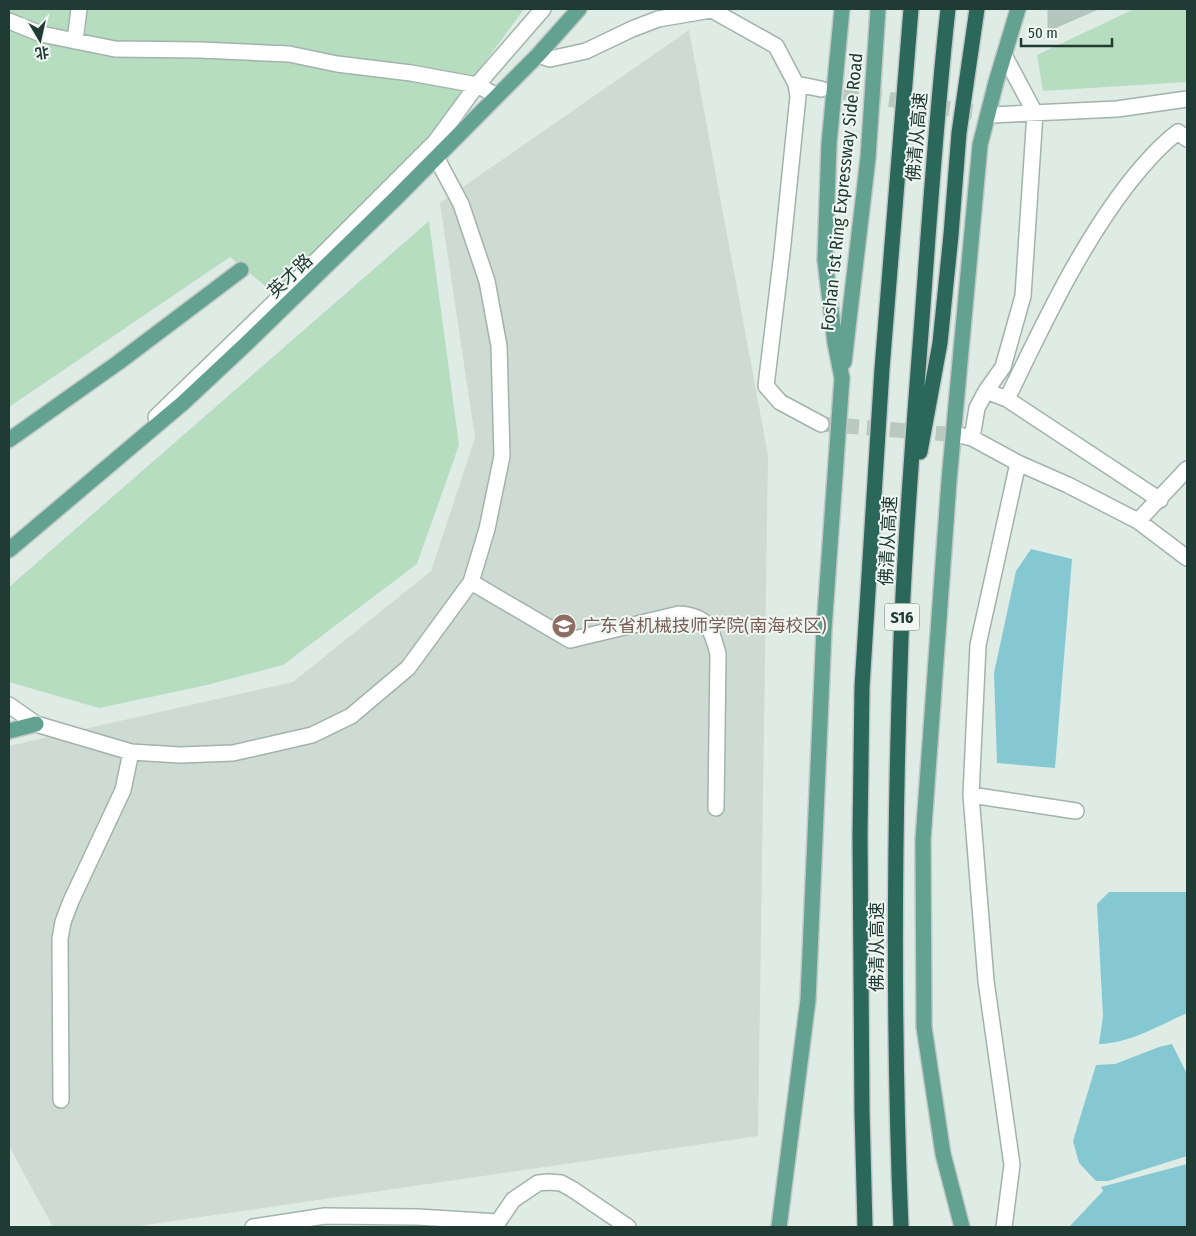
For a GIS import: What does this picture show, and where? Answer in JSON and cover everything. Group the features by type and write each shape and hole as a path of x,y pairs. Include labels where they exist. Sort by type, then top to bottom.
{"highway":[{"name":"佛清从高速","path":"865,1227 862,1112 860,836 862,687 882,369 911,9"},
{"name":"佛清从高速","path":"901,1227 897,1095 895,861 901,637 934,147 948,9"},
{"path":"909,507 940,343 951,235 958,133 977,9"}],"main road":[{"name":"英才路","path":"9,550 183,404 300,293 538,55 579,9"},
{"path":"779,1227 808,1000 824,629 842,378 825,260 828,144 842,9"},
{"name":"Foshan 1st Ring Expressway Side Road","path":"842,378 868,158 878,9"},
{"path":"962,1227 943,1154 924,1027 923,840 949,481 980,146 1018,9"},
{"path":"9,440 119,362 241,270"},
{"path":"9,731 36,724"}],"street":[{"path":"75,41 79,9"},
{"name":"英才路","path":"9,541 167,408 285,292 436,141 477,85 543,9"},
{"path":"538,55 550,59 586,51 632,28 658,19 710,9 776,46 796,84 798,96 766,386 780,402 821,424"},
{"path":"9,21 41,34 116,49 289,54 337,64 477,85 497,96"},
{"path":"1004,55 1035,113 1023,296 1003,367 986,391 966,436 1138,521 1187,558"},
{"path":"796,84 822,89"},
{"path":"992,114 1117,109 1187,99"},
{"path":"1007,399 1074,265 1112,204 1141,167 1167,140 1178,132 1187,139"},
{"path":"9,705 36,724 131,752 180,755 233,752 312,735 351,716 408,668 471,582 486,529 502,456 499,346 487,281 461,204 436,157"},
{"path":"986,391 1007,399 1160,500"},
{"path":"1004,1227 1012,1165 986,981 971,795 978,646 1018,463"},
{"path":"1138,521 1160,500 1187,469"},
{"path":"471,582 570,640 679,614 694,615 705,622 713,636 718,654 716,808"},
{"path":"61,1100 60,939 63,922 123,790 131,752"},
{"path":"971,795 1076,811"},
{"path":"253,1227 325,1216 418,1217 497,1224 514,1200 538,1183 549,1182 561,1183 572,1189 628,1227"}],"shaded area":[{"name":"广东省机械技师学院(南海校区)","path":"689,30 768,455 758,1136 132,1227 53,1227 9,1146 9,746 293,682 431,571 475,438 440,203"}],"green space":[{"path":"9,9 524,9 424,145 275,294 230,257 9,407"},
{"path":"1134,9 1187,9 1187,82 1043,91 1037,55"},
{"path":"429,221 459,445 417,564 283,665 207,685 99,708 9,682 9,587"}],"water":[{"path":"1031,549 1072,559 1055,768 997,763 994,673 1016,571"},
{"path":"1109,892 1187,892 1187,1013 1122,1041 1099,1044 1103,1016 1097,904"},
{"path":"1172,1044 1187,1074 1187,1156 1108,1181 1096,1181 1079,1163 1073,1141 1096,1065 1115,1064"},
{"path":"1187,1164 1187,1227 1069,1227 1103,1191 1101,1187"}],"building":[{"path":"1048,9 1098,9 1048,31"}],"tunnel":[{"path":"821,89 992,115"},
{"path":"821,424 959,435"}],"place":[{"name":"广东省机械技师学院(南海校区)","path":"564,626"}]}
